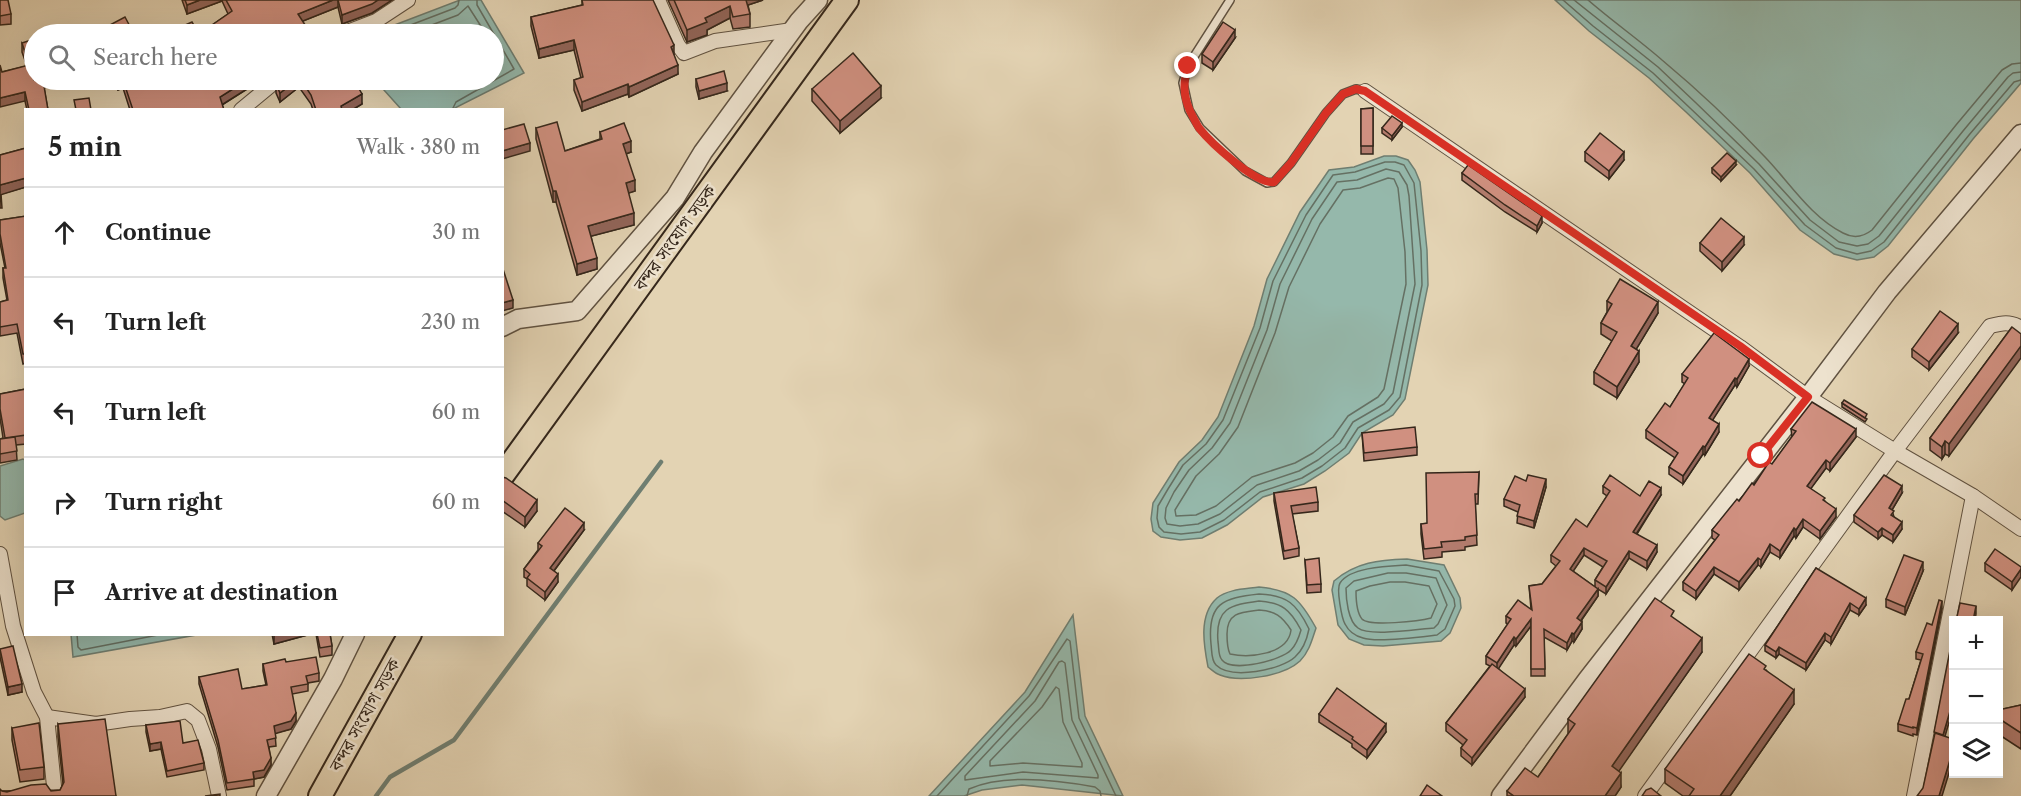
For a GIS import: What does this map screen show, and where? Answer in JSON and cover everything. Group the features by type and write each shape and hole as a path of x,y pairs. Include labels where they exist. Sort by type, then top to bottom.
{"highway":[{"name":"বন্দর সংযোগ সড়ক","path":"504,473 847,0"},
{"name":"বন্দর সংযোগ সড়ক","path":"320,796 409,636"}],"street":[{"path":"368,24 408,0"},
{"path":"658,0 678,45 684,53 715,41 792,30"},
{"path":"504,326 518,319 577,311 675,198 703,152 792,30 818,0"},
{"path":"243,108 265,90"},
{"path":"1365,91 1740,346 1808,397 1973,496 2021,529"},
{"path":"1501,796 1587,680 1887,292 2021,134"},
{"path":"1645,796 1895,451 1990,326 2004,322 2021,328"},
{"path":"1914,796 1973,496"},
{"path":"0,554 13,626 34,692 47,717 54,791 37,788"},
{"path":"266,796 333,679 354,636"},
{"path":"47,717 96,724 160,717 187,711 198,720 209,749 219,796"}],"lane":[{"path":"1230,0 1188,66 1183,83 1189,110 1200,128 1245,171 1267,183 1274,182 1343,94 1356,89 1365,91"}],"water":[{"path":"460,0 481,0 495,24 397,24"},
{"path":"1555,0 2021,0 2021,83 1888,246 1874,257 1857,260 1834,254 1800,230 1750,173 1686,112"},
{"path":"504,39 524,73 504,83"},
{"path":"384,90 490,90 455,108 400,108"},
{"path":"1384,156 1396,156 1408,160 1415,170 1420,182 1427,250 1428,285 1405,399 1393,415 1362,433 1349,453 1304,484 1263,497 1227,525 1202,538 1180,540 1161,537 1153,531 1151,519 1153,503 1179,462 1202,440 1218,417 1254,326 1267,279 1300,212 1329,170 1354,167"},
{"path":"24,460 24,513 5,520 0,516 0,466"},
{"path":"1407,559 1444,565 1460,598 1461,608 1450,633 1441,641 1383,646 1364,645 1349,639 1338,625 1332,590 1334,581 1368,563"},
{"path":"1259,587 1280,591 1300,603 1316,628 1308,650 1293,666 1273,674 1239,678 1218,674 1208,667 1204,631 1207,613 1221,595"},
{"path":"1073,615 1085,716 1123,796 1022,785 982,790 964,796 929,796 1025,692"},
{"path":"71,636 190,636 73,657"}],"building":[{"path":"0,0 8,0 11,14 0,16"},
{"path":"185,0 200,0 187,5"},
{"path":"226,0 333,0 298,14 304,24 213,24 232,11"},
{"path":"338,0 378,0 342,15"},
{"path":"582,0 653,0 674,45 671,47 678,65 629,87 628,84 582,102 574,80 583,77 574,40 539,49 531,17 583,5"},
{"path":"674,0 746,0 750,14 733,17 730,6 705,18 707,22 687,30"},
{"path":"125,17 129,24 112,24"},
{"path":"1223,22 1235,30 1213,62 1202,54"},
{"path":"853,53 881,86 840,121 812,89"},
{"path":"0,65 2,72 24,66 24,90 45,90 48,108 29,108 25,92 0,98"},
{"path":"724,71 727,83 699,91 696,79"},
{"path":"126,90 231,90 220,97 223,108 132,108"},
{"path":"308,90 360,90 362,94 341,106 342,108 315,108"},
{"path":"89,98 91,108 76,108 74,100"},
{"path":"1373,108 1373,146 1361,146 1361,109"},
{"path":"1392,116 1402,123 1392,136 1382,128"},
{"path":"557,122 565,151 602,139 600,132 624,123 631,141 623,144 635,180 626,183 634,213 588,226 597,258 577,264 556,191 553,191 536,128"},
{"path":"524,124 530,143 504,150 504,129"},
{"path":"1600,133 1624,152 1609,171 1585,152"},
{"path":"24,149 24,179 0,185 0,155"},
{"path":"1727,153 1736,161 1721,177 1712,168"},
{"path":"1468,165 1542,216 1537,226 1462,173"},
{"path":"24,216 24,354 17,324 0,327 0,302 8,300 0,220"},
{"path":"1721,218 1744,237 1722,262 1700,243"},
{"path":"504,272 513,300 504,302"},
{"path":"1620,279 1658,302 1631,346 1639,351 1617,387 1594,372 1617,332 1601,323 1612,304 1607,301"},
{"path":"1940,311 1958,324 1929,362 1912,349"},
{"path":"2012,327 2021,334 2021,346 1949,444 1945,441 1942,447 1930,438"},
{"path":"1714,333 1749,359 1709,418 1719,424 1683,476 1669,467 1678,453 1646,430 1665,403 1670,407 1688,378 1682,374"},
{"path":"24,389 24,435 5,438 0,394"},
{"path":"1844,400 1867,414 1865,418 1842,403"},
{"path":"1812,402 1856,429 1830,463 1826,460 1807,486 1836,509 1820,531 1803,519 1796,530 1794,528 1780,551 1770,544 1761,560 1758,558 1739,582 1714,567 1696,591 1683,582 1719,535 1712,530 1737,499 1739,501 1752,483 1754,485 1769,462 1772,464 1796,431 1791,429"},
{"path":"1415,427 1417,447 1364,453 1362,433"},
{"path":"15,437 17,451 0,454 0,439"},
{"path":"1479,472 1478,494 1475,494 1477,535 1465,537 1465,540 1441,542 1442,547 1424,549 1421,524 1427,523 1426,473"},
{"path":"1528,475 1546,479 1534,521 1517,516 1520,505 1504,499 1515,476 1526,481"},
{"path":"1610,475 1640,496 1649,481 1661,488 1633,532 1657,545 1647,561 1629,551 1606,587 1595,580 1607,561 1584,548 1570,569 1598,589 1577,618 1582,622 1567,643 1544,629 1545,669 1531,669 1531,619 1516,639 1514,637 1497,663 1486,656 1511,619 1506,616 1518,600 1532,610 1529,586 1542,584 1560,561 1551,555 1576,519 1587,527 1610,491 1603,486"},
{"path":"1884,475 1902,486 1889,508 1894,511 1891,515 1902,522 1893,535 1882,528 1878,532 1854,515"},
{"path":"504,478 537,500 525,517 504,501"},
{"path":"1316,487 1318,502 1291,506 1299,548 1284,551 1274,493"},
{"path":"565,508 584,523 550,568 558,574 545,592 527,578 530,574 524,569 542,546 538,543"},
{"path":"1995,549 2021,567 2012,582 1985,563"},
{"path":"1904,555 1923,562 1905,607 1886,599"},
{"path":"1319,558 1321,584 1307,585 1305,560"},
{"path":"1816,568 1866,598 1859,609 1850,603 1831,637 1825,633 1806,663 1779,647 1776,652 1765,645"},
{"path":"1655,598 1674,611 1671,616 1702,638 1612,766 1621,773 1605,796 1514,796 1507,791 1525,768 1538,777 1575,724 1568,719"},
{"path":"1939,600 1942,601 1917,728 1913,728 1898,724 1906,699 1909,699 1923,654 1916,652 1927,623 1932,625"},
{"path":"1960,603 1976,606 1974,616 1957,616"},
{"path":"317,636 330,636 332,646 320,648"},
{"path":"13,646 22,684 8,687 0,649"},
{"path":"1749,654 1766,666 1764,669 1794,690 1720,796 1689,796 1694,789 1665,769"},
{"path":"1949,655 1949,715 1943,735 1934,732"},
{"path":"316,657 319,673 306,676 308,684 291,687 296,713 291,721 274,726 276,738 267,740 271,758 264,770 253,772 254,779 227,783 218,740 199,677 238,669 242,689 267,685 263,664 285,659 286,662"},
{"path":"1492,664 1525,689 1472,758 1461,748 1467,740 1446,723"},
{"path":"1337,688 1386,724 1367,750 1352,739 1353,737 1319,714"},
{"path":"2021,705 2021,733 2003,721 2003,709"},
{"path":"105,719 116,796 0,796 0,789 7,792 31,785 46,784 51,791 60,790 64,782 58,724"},
{"path":"180,721 183,743 198,740 204,763 167,771 161,742 150,744 146,725"},
{"path":"39,723 44,767 20,770 12,728"},
{"path":"1935,733 1949,738 1949,763 1939,796 1917,796 1923,788"},
{"path":"1427,785 1442,796 1420,796"},
{"path":"1651,788 1661,796 1642,796 1646,790"}],"waterway":[{"path":"376,796 390,777 454,740 661,462"}],"route":[{"path":"1188,66 1183,83 1189,110 1200,128 1245,171 1267,183 1274,182 1291,163 1326,113 1343,94 1356,89 1365,91 1427,132 1740,346 1808,397 1761,456"}]}
